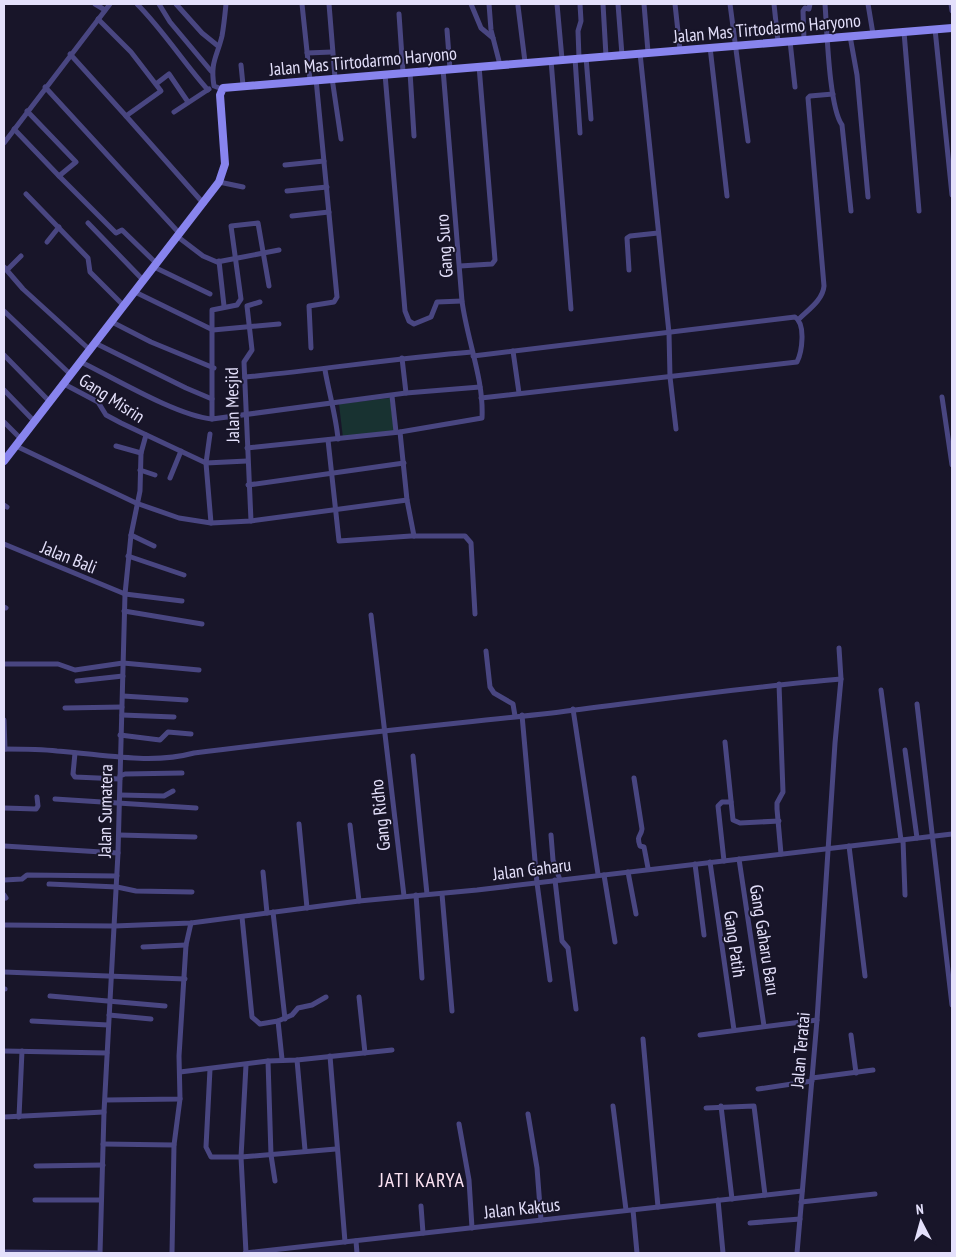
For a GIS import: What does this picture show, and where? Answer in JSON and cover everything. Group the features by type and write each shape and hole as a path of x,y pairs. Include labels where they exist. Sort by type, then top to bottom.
{"street":[{"path":"95,4 105,10"},
{"path":"4,143 110,4"},
{"path":"137,4 158,27 181,60 208,90"},
{"path":"4,461 204,204 219,182 225,164 218,88 211,70 170,22 159,4"},
{"path":"176,4 202,33 218,46"},
{"path":"211,70 222,36 226,4"},
{"path":"302,4 307,53 313,80 324,161 337,299 334,302 309,306 311,348"},
{"path":"329,4 333,78 341,139"},
{"path":"471,4 481,28 493,38"},
{"path":"489,4 493,38 500,64"},
{"path":"557,4 562,59"},
{"path":"580,4 581,21 578,32 580,134"},
{"path":"603,4 606,56"},
{"path":"618,4 622,54"},
{"path":"644,4 644,53 668,332 670,377 676,429"},
{"path":"676,4 680,50"},
{"path":"730,4 748,141"},
{"path":"774,4 778,42"},
{"path":"804,40 803,11 805,8 809,9 810,4"},
{"path":"825,4 837,119 842,125 851,211"},
{"path":"868,4 873,34"},
{"path":"952,4 952,11"},
{"path":"518,6 525,62"},
{"path":"398,14 414,136"},
{"path":"98,19 131,52 161,91 126,116"},
{"name":"Jalan Mas Tirtodarmo Haryono","path":"218,88 952,28"},
{"path":"934,29 952,195"},
{"name":"Gang Suro","path":"398,432 478,421 482,418 480,387 462,301 446,69 447,30"},
{"path":"904,32 918,211"},
{"path":"850,36 858,75 868,197"},
{"path":"790,41 795,88"},
{"path":"710,47 727,196"},
{"path":"307,53 332,52"},
{"path":"70,54 204,204"},
{"path":"580,58 591,119"},
{"path":"551,60 572,309"},
{"path":"241,65 243,86"},
{"path":"460,266 492,264 495,260 479,66"},
{"path":"156,84 169,74 188,102"},
{"path":"386,74 405,311 409,321 414,324 431,317 437,302 462,301"},
{"path":"45,87 179,235 203,256 219,261 235,256 279,250"},
{"path":"174,112 208,90 218,88"},
{"path":"481,398 797,362 801,355 799,319 824,292 808,98 810,96 834,94"},
{"path":"27,112 76,162 59,176"},
{"path":"14,128 116,233 122,230 156,265 210,294"},
{"path":"945,132 952,130"},
{"path":"286,165 324,161"},
{"path":"219,182 243,187"},
{"path":"287,191 327,187"},
{"path":"26,194 88,258 90,272 124,306"},
{"path":"292,216 329,212"},
{"path":"88,223 144,280"},
{"path":"212,419 214,368 212,310 224,306 237,305 241,302 231,227 233,225 258,223 269,286"},
{"path":"47,242 58,228"},
{"path":"629,270 627,238 658,233"},
{"path":"21,256 5,268 23,289 90,350"},
{"path":"219,261 224,306"},
{"path":"135,292 213,330 279,324"},
{"name":"Jalan Mesjid","path":"251,521 244,359 252,350 247,306 260,302"},
{"path":"4,310 70,374"},
{"path":"245,377 325,370 402,358 513,351 795,317 799,319"},
{"path":"112,322 151,342 214,368"},
{"path":"95,343 212,399"},
{"path":"513,351 519,393"},
{"path":"4,355 50,402"},
{"path":"402,358 406,393"},
{"path":"81,362 163,402 200,418 212,419 406,393 480,387"},
{"path":"325,370 330,403 337,423 338,439"},
{"name":"Gang Misrin","path":"64,384 98,402 106,415 206,463"},
{"path":"4,390 34,421"},
{"path":"392,396 414,536"},
{"path":"942,397 952,465"},
{"path":"4,422 18,443 136,503 179,518 210,523 251,521 407,500"},
{"path":"247,448 398,432"},
{"path":"210,434 206,463 210,523"},
{"name":"Jalan Sumatera","path":"100,1253 104,1112 119,835 125,594 131,535 136,503 140,491 140,453 146,435"},
{"path":"328,440 339,541 414,536 465,536 469,539 472,557 475,614"},
{"path":"116,446 140,453"},
{"path":"170,478 181,451"},
{"path":"206,463 247,461"},
{"path":"248,485 404,463"},
{"path":"140,470 155,475"},
{"path":"131,535 154,546"},
{"name":"Jalan Bali","path":"4,544 125,594 182,601"},
{"path":"128,556 184,575"},
{"path":"124,612 202,624"},
{"name":"Gang Ridho","path":"371,615 404,896"},
{"name":"Jalan Teratai","path":"798,1253 817,1020 834,743 841,678 839,648"},
{"path":"486,651 490,687 494,693 513,705 518,715 550,980"},
{"path":"4,664 58,664 75,670 124,663 199,670"},
{"path":"77,681 123,676"},
{"path":"4,720 4,749 120,757 178,758 194,753 841,678"},
{"path":"779,684 783,792 777,803 781,854"},
{"path":"881,690 902,840 905,895"},
{"path":"123,696 186,700"},
{"path":"917,704 934,836 952,1005"},
{"path":"66,708 122,707"},
{"path":"573,709 598,874"},
{"path":"122,715 174,717"},
{"path":"120,735 160,740 168,732 191,734"},
{"path":"725,742 733,820 736,822 778,821"},
{"path":"905,750 917,838"},
{"path":"75,753 73,774 76,777 120,778 124,774 182,774"},
{"path":"412,756 427,894"},
{"path":"634,778 642,829 638,836 638,841 640,846 644,847 648,868"},
{"path":"120,795 164,796 173,791"},
{"path":"4,808 36,809 38,806 37,797"},
{"path":"55,799 196,808"},
{"path":"724,861 718,806 722,802 731,802"},
{"path":"299,824 307,908"},
{"path":"350,826 359,902"},
{"name":"Jalan Gaharu","path":"4,925 114,926 191,923 404,896 442,894 648,868 952,834"},
{"path":"119,835 195,837"},
{"path":"551,835 562,941 568,948 576,1009"},
{"path":"4,846 118,853"},
{"path":"849,846 865,976"},
{"name":"Gang Gaharu Baru","path":"739,859 764,1026"},
{"name":"Gang Patih","path":"710,862 734,1030"},
{"path":"695,864 704,935"},
{"path":"264,872 285,1018"},
{"path":"628,872 636,914"},
{"path":"4,880 22,879 27,875 117,876"},
{"path":"604,875 615,942"},
{"path":"49,884 117,887 136,891 192,892"},
{"path":"442,894 452,1011"},
{"path":"416,895 422,978"},
{"path":"242,917 252,1017 260,1024 278,1021 298,1008 326,997"},
{"path":"172,1253 174,1145 180,1100 179,1056 186,945 191,923"},
{"path":"143,947 186,945"},
{"path":"4,972 185,979"},
{"path":"50,996 110,1001 128,1005 165,1006"},
{"path":"359,997 365,1053"},
{"path":"109,1014 151,1019"},
{"path":"700,1035 817,1020"},
{"path":"32,1021 108,1025"},
{"path":"278,1021 282,1059"},
{"path":"852,1035 856,1073"},
{"path":"643,1039 658,1207"},
{"path":"4,1050 107,1053"},
{"path":"180,1072 282,1059 297,1060 392,1050"},
{"path":"19,1117 22,1051"},
{"path":"330,1056 345,1242"},
{"path":"297,1060 305,1150"},
{"path":"268,1061 271,1155 275,1181"},
{"path":"245,1253 240,1158 246,1065"},
{"path":"210,1069 208,1153 213,1158 240,1158 305,1150 336,1149"},
{"path":"758,1089 873,1070"},
{"path":"106,1100 180,1100"},
{"path":"613,1106 626,1210"},
{"path":"721,1106 732,1198"},
{"path":"706,1108 754,1106 765,1195"},
{"path":"4,1117 104,1112"},
{"path":"528,1114 537,1168 541,1220"},
{"path":"460,1124 469,1180 472,1228"},
{"path":"103,1144 174,1145"},
{"path":"36,1166 103,1165"},
{"name":"Jalan Kaktus","path":"245,1253 269,1252 802,1191"},
{"path":"801,1202 875,1194"},
{"path":"35,1200 101,1200"},
{"path":"718,1200 723,1253"},
{"path":"421,1206 423,1233"},
{"path":"633,1210 637,1253"},
{"path":"750,1223 800,1219"},
{"path":"356,1241 357,1253"},
{"path":"4,1252 100,1253"}],"green space":[{"path":"390,398 394,431 343,438 339,404"}],"district":[{"name":"JATI KARYA","path":"422,1180"}]}
